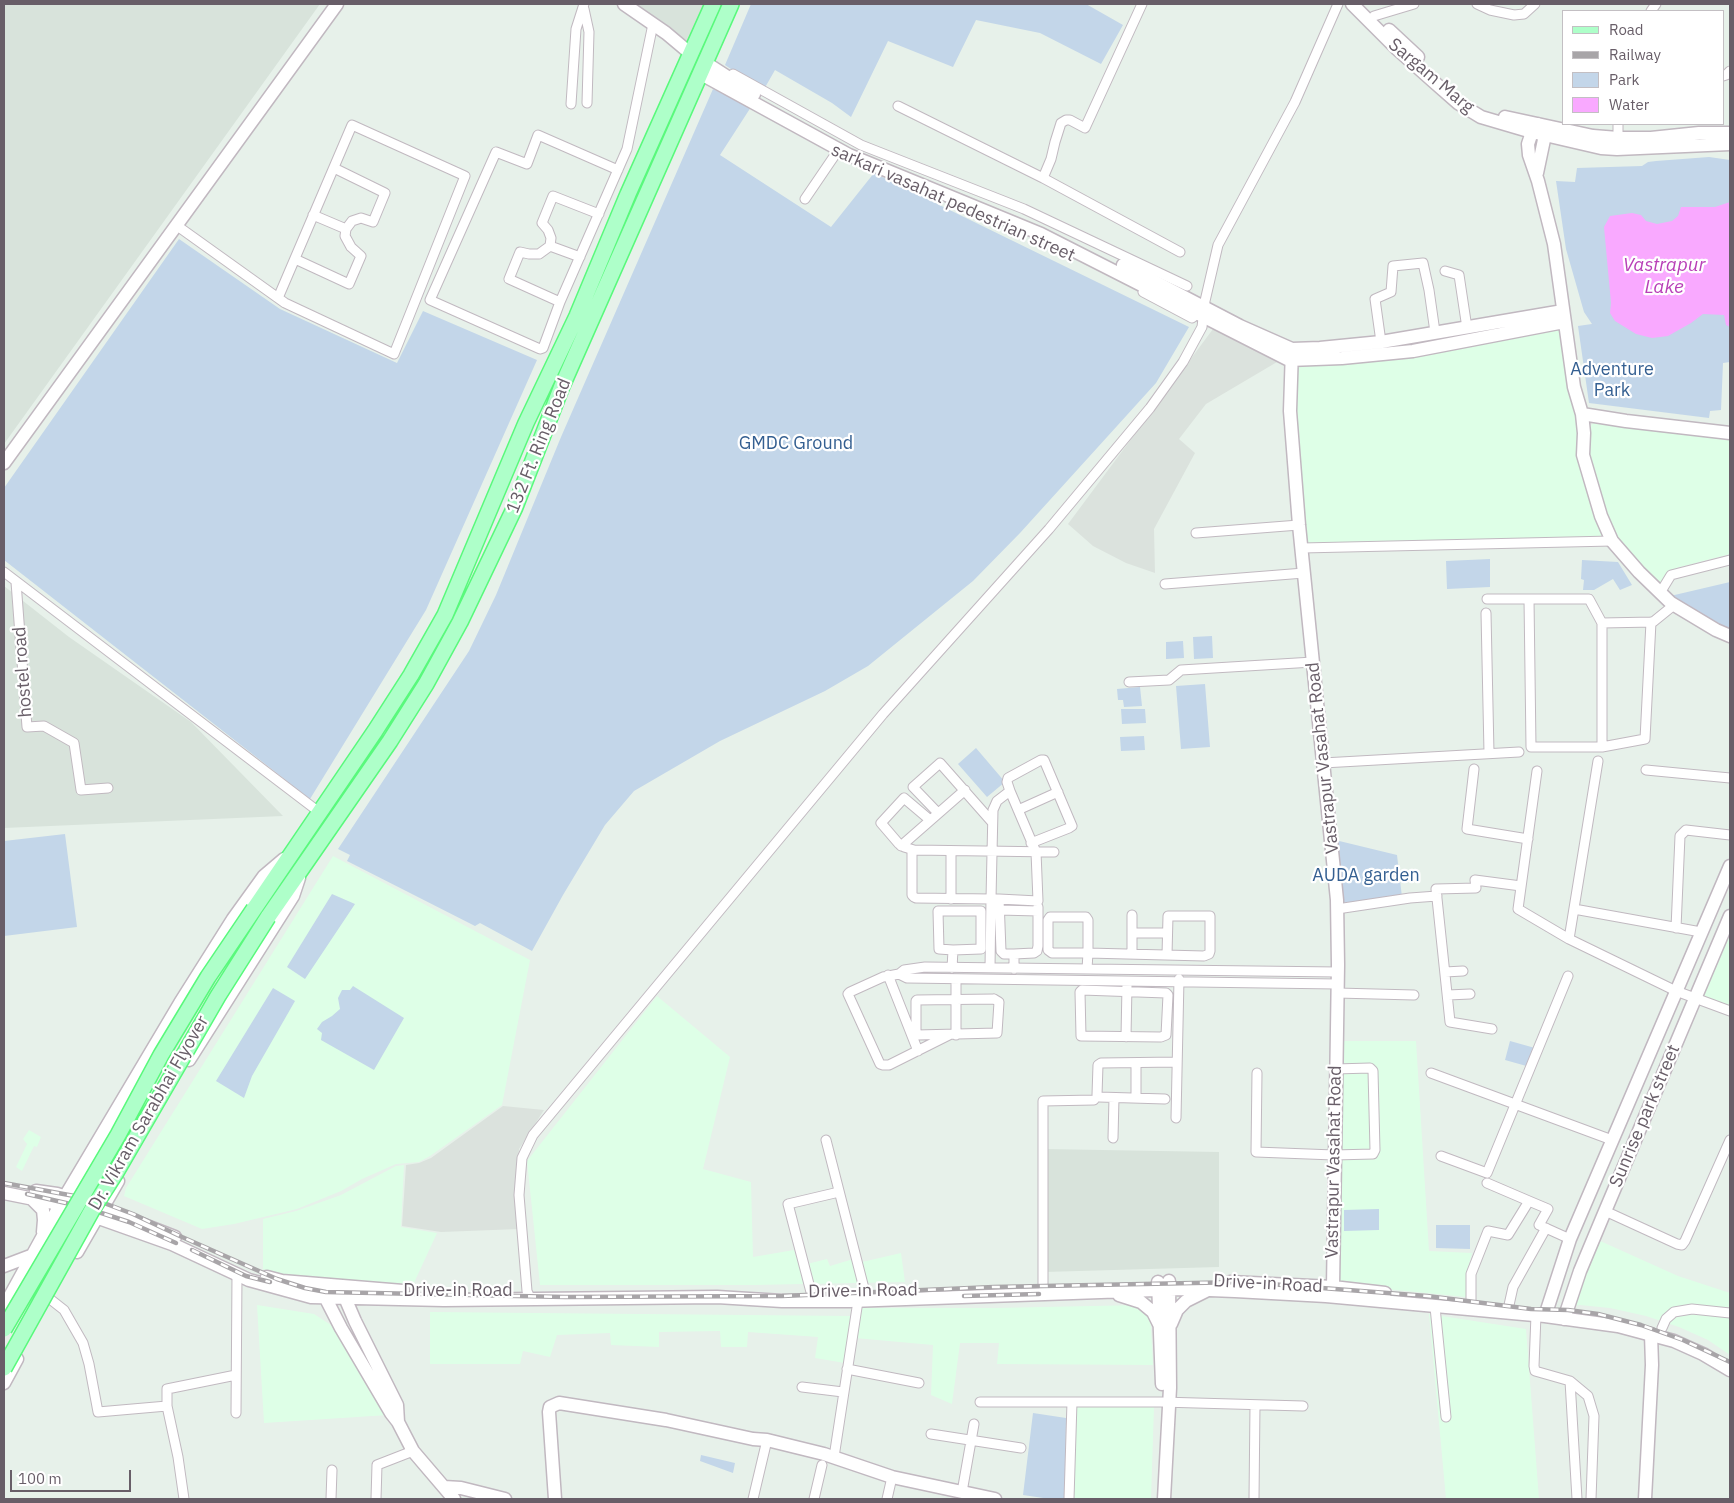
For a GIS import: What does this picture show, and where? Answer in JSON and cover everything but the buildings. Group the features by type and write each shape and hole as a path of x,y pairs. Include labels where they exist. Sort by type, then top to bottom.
{"main road":[{"name":"132 Ft. Ring Road","path":"291,853 375,731 411,675 445,614 526,423 576,316 712,4"},
{"name":"132 Ft. Ring Road","path":"304,864 390,741 426,684 460,622 514,507 562,386 706,73 731,4"},
{"name":"Dr. Vikram Sarabhai Flyover","path":"4,1328 118,1135 161,1055 208,977 291,853"},
{"name":"Dr. Vikram Sarabhai Flyover","path":"4,1368 92,1210 115,1174 218,996 268,916 304,864"}],"street":[{"path":"4,463 337,4"},
{"path":"624,4 691,54"},
{"path":"1043,178 1052,159 1061,123 1070,120 1085,128 1142,4"},
{"path":"529,1295 519,1195 522,1158 533,1135 883,714 1049,529 1150,408 1193,345 1202,327 1202,313 1218,245 1296,102 1338,4"},
{"name":"Sargam Marg","path":"1352,4 1397,49 1458,103 1481,117 1563,140 1618,144 1730,144"},
{"name":"Sargam Marg","path":"1362,4 1462,98 1472,105 1537,132 1593,136 1618,144 1651,138 1699,133 1730,133"},
{"path":"1374,16 1414,4"},
{"path":"1477,4 1490,10 1514,15 1524,14 1535,4"},
{"path":"584,6 589,32 587,103"},
{"path":"571,104 576,29 584,6"},
{"path":"618,170 538,135 527,164 496,152 430,300 540,349 543,348 560,302 599,214 618,170 627,149 653,24"},
{"path":"723,68 861,145 1024,209 1187,286"},
{"path":"706,73 837,151 1041,234 1202,313 1240,326 1291,354 1342,358 1413,351 1564,316"},
{"path":"706,73 754,93 856,151 1034,222 1202,313"},
{"path":"898,106 1043,178 1180,252"},
{"path":"1618,125 1618,144"},
{"path":"176,225 278,298 286,303 394,354 466,176 352,126 278,298"},
{"path":"1537,132 1540,153 1537,169 1538,181"},
{"path":"1537,132 1528,154 1538,181 1554,244 1574,388 1582,414 1584,433 1583,455 1599,508 1612,541 1660,593 1674,605 1716,630 1730,636"},
{"path":"1540,153 1548,143 1555,140 1563,140"},
{"path":"805,199 837,151"},
{"path":"295,259 349,284 361,256 351,247 345,236 346,229 352,221 361,218 373,222 386,193 334,168"},
{"path":"560,302 509,279 520,252 539,254 550,246 551,238 548,230 542,223 553,196 599,214"},
{"path":"313,215 346,229"},
{"path":"550,246 580,257"},
{"path":"1381,342 1375,299 1391,292 1393,266 1423,263 1435,332"},
{"path":"1444,271 1459,275 1467,328"},
{"path":"1291,354 1320,348 1381,342 1435,332 1564,316"},
{"name":"Vastrapur Vasahat Road","path":"1291,354 1290,411 1299,525 1337,909 1333,1287"},
{"path":"1582,414 1730,433"},
{"path":"1196,533 1299,525"},
{"path":"1302,548 1612,541"},
{"path":"1660,593 1671,575 1730,560"},
{"path":"4,572 319,812"},
{"path":"1165,584 1304,573"},
{"name":"hostel road","path":"16,582 27,727 44,726 74,743 81,790 108,788"},
{"path":"1487,599 1589,599 1602,622 1602,747"},
{"path":"1529,599 1531,747 1602,747 1645,740 1651,622"},
{"path":"1602,622 1653,622 1674,605"},
{"path":"1486,613 1489,753"},
{"path":"1129,682 1169,680 1181,670 1313,662"},
{"path":"1323,762 1519,752"},
{"path":"995,900 999,910 1001,951 1004,954 1034,953 1038,949 1036,852 1031,843 1007,782 1008,778 1043,759 1046,762 1072,826 1031,843"},
{"path":"1569,939 1598,761"},
{"path":"938,813 913,788 938,764 942,764 992,822"},
{"path":"1474,769 1467,829 1528,839"},
{"path":"1646,770 1730,778"},
{"path":"1537,771 1518,909 1569,939 1676,991 1730,1011"},
{"path":"901,846 964,790"},
{"path":"990,968 995,900 992,853 993,810 995,803 1010,791"},
{"path":"1018,810 1058,792"},
{"path":"930,820 906,799 903,799 881,823 901,846 912,850 992,853 1054,852"},
{"path":"1676,928 1680,836 1686,830 1730,835"},
{"path":"912,850 912,895 916,898 1038,901"},
{"path":"951,852 951,898"},
{"path":"4,1307 63,1201 180,1002 233,919 264,876 291,853"},
{"path":"4,1383 50,1299 180,1074 293,896 304,864"},
{"path":"1591,1499 1594,1416 1588,1396 1570,1381 1535,1371 1534,1366 1543,1313 1570,1239 1730,866"},
{"path":"1492,1029 1450,1022 1436,889 1476,888 1475,880 1521,886"},
{"path":"1337,909 1437,896"},
{"path":"928,898 931,908 938,911 982,912 981,949 939,949 938,911"},
{"path":"999,910 1038,911"},
{"path":"1574,910 1701,932"},
{"path":"1087,970 1088,953 1088,920 1086,917 1053,916 1049,918 1047,946 1050,952 1088,953 1132,954 1167,955 1204,956 1210,954 1211,918 1208,914 1170,915 1167,918 1167,955"},
{"path":"1132,915 1132,954"},
{"name":"Sunrise park street","path":"1565,1315 1580,1271 1730,916"},
{"path":"1132,933 1167,933"},
{"path":"952,968 953,950"},
{"path":"1014,954 1014,969"},
{"path":"953,1035 889,1064 880,1064 848,996 850,992 888,976 899,974 904,970 925,967 1179,970 1337,983 1414,994"},
{"path":"1176,1118 1179,970"},
{"path":"1445,972 1463,971"},
{"path":"899,974 907,978 1089,986 1180,983 1337,983"},
{"path":"888,976 918,1051"},
{"path":"1441,1156 1486,1173 1568,976"},
{"path":"953,1035 956,979"},
{"path":"1089,986 1080,992 1081,1036 1162,1037 1166,1035 1168,995 1164,992 1127,986"},
{"path":"1126,1037 1127,986"},
{"path":"1448,996 1470,994"},
{"path":"956,1000 998,1000 999,1031 992,1034 917,1035 916,1001 956,1000"},
{"path":"1165,1098 1114,1098 1098,1096 1098,1065 1177,1062"},
{"path":"1136,1063 1136,1098"},
{"path":"1256,1073 1256,1152 1334,1155 1373,1154 1375,1150 1373,1071 1370,1068 1335,1069"},
{"path":"1431,1072 1612,1140"},
{"path":"1113,1138 1114,1098"},
{"path":"1043,1286 1043,1101 1094,1100"},
{"path":"826,1140 863,1298 847,1369 834,1457"},
{"path":"1605,1211 1682,1245 1686,1241 1730,1140"},
{"path":"1487,1183 1548,1209 1539,1225 1570,1239"},
{"path":"4,1185 63,1201 100,1214"},
{"path":"811,1292 788,1204 839,1192"},
{"path":"4,1193 63,1201"},
{"path":"31,1198 43,1210 43,1237"},
{"path":"1470,1301 1471,1274 1488,1231 1508,1235 1529,1201"},
{"name":"Drive-in Road","path":"100,1214 172,1244 249,1280 306,1297 529,1295 717,1289 811,1292 863,1298 1043,1286 1164,1286 1326,1296 1435,1307 1619,1317 1656,1331 1707,1346 1730,1360"},
{"name":"Drive-in Road","path":"100,1214 172,1235 250,1272 282,1281 390,1291 716,1297 782,1301 1110,1292 1218,1282 1333,1287 1508,1305 1543,1313"},
{"path":"1508,1305 1513,1287 1546,1228"},
{"path":"4,1266 33,1255"},
{"path":"236,1413 237,1274"},
{"path":"319,1283 324,1298 386,1405 398,1422 413,1452 454,1499"},
{"path":"341,1286 344,1298 397,1404 398,1422"},
{"path":"1164,1286 1164,1499"},
{"path":"1165,1327 1186,1301 1208,1290"},
{"path":"1110,1292 1141,1302 1153,1312 1165,1327"},
{"path":"50,1299 64,1310 83,1343 98,1412 167,1406"},
{"path":"1435,1307 1446,1417"},
{"path":"1645,1499 1652,1366 1656,1331 1674,1312 1692,1309 1730,1313"},
{"name":"Drive-in Road","path":"1656,1331 1703,1354 1730,1370"},
{"path":"847,1369 919,1383"},
{"path":"184,1499 178,1456 167,1406 167,1389 236,1375"},
{"path":"1570,1381 1577,1499"},
{"path":"802,1387 844,1392"},
{"path":"555,1499 549,1412 550,1407 559,1402 666,1420 753,1439 767,1440 834,1457 892,1477 996,1499"},
{"path":"980,1402 1165,1402 1304,1406"},
{"path":"1069,1499 1072,1402"},
{"path":"1157,1499 1165,1402"},
{"path":"1254,1499 1255,1404"},
{"path":"962,1492 974,1424"},
{"path":"931,1434 1021,1448"},
{"path":"753,1499 767,1440"},
{"path":"376,1499 377,1465 413,1452"},
{"path":"814,1499 822,1465"},
{"path":"331,1499 332,1470"},
{"path":"887,1499 892,1477"},
{"path":"444,1487 461,1488 505,1499"}],"shaded area":[{"path":"4,4 320,4 4,444"},
{"path":"634,4 707,4 689,42"},
{"path":"1561,314 1583,433 1610,540 1304,546 1291,353"},
{"path":"1213,329 1277,362 1206,404 1179,439 1195,453 1154,529 1155,573 1126,563 1093,546 1068,524"},
{"path":"1593,423 1730,440 1730,554 1676,568 1661,592 1614,540 1590,473 1586,432"},
{"path":"4,586 69,637 191,722 283,816 4,828"},
{"path":"333,856 530,960 502,1105 419,1162 396,1164 362,1179 341,1191 297,1209 234,1224 202,1229 124,1196 126,1188"},
{"path":"1730,930 1730,1007 1701,995"},
{"path":"657,996 730,1057 703,1169 751,1182 753,1257 794,1250 799,1266 827,1259 830,1266 860,1257 862,1262 901,1253 905,1282 754,1285 540,1285 527,1161"},
{"path":"1340,1041 1416,1041 1429,1251 1472,1253 1467,1272 1466,1297 1336,1284"},
{"path":"503,1106 544,1110 519,1149 517,1195 519,1229 441,1232 402,1226 406,1165 419,1163 431,1158"},
{"path":"29,1130 41,1137 37,1147 34,1146 22,1171 16,1167 27,1144 23,1139"},
{"path":"1044,1149 1219,1152 1219,1267 1044,1272"},
{"path":"404,1165 401,1227 437,1233 413,1285 389,1287 287,1277 263,1269 263,1219 296,1211 341,1195 396,1166"},
{"path":"1598,1240 1678,1276 1730,1293 1730,1355 1708,1340 1679,1327 1646,1316 1610,1308 1573,1306"},
{"path":"257,1305 314,1314 334,1327 388,1415 264,1423"},
{"path":"1141,1305 1150,1312 1153,1365 997,1364 999,1343 960,1343 952,1404 931,1395 933,1345 855,1338 861,1308"},
{"path":"430,1312 853,1316 845,1363 815,1358 818,1337 748,1332 747,1347 721,1347 720,1331 659,1332 659,1347 611,1345 610,1333 557,1335 550,1357 523,1351 520,1364 430,1364"},
{"path":"1429,1314 1526,1329 1539,1499 1446,1499"},
{"path":"1074,1406 1154,1407 1151,1499 1071,1499"}],"green space":[{"path":"751,4 1086,4 1123,25 1101,64 1040,33 976,20 953,67 888,41 851,117 832,103 775,70 763,91 725,65"},
{"name":"GMDC Ground","path":"713,89 751,107 720,155 831,227 874,173 1189,327 1156,383 1020,533 973,581 868,666 825,691 720,741 634,791 605,825 532,951 480,923 475,926 347,861 350,855 338,849 469,651 496,595 561,437"},
{"name":"Adventure Park","path":"1709,157 1730,160 1730,362 1723,363 1721,410 1710,411 1709,418 1589,403 1578,326 1592,324 1584,312 1566,249 1556,181 1575,182 1577,168 1642,166 1648,162"},
{"path":"179,239 280,309 397,363 423,311 537,360 426,610 310,799 4,560 4,488"},
{"path":"1490,559 1490,587 1447,589 1446,561"},
{"path":"1582,560 1618,562 1632,585 1620,590 1613,579 1594,590 1583,590 1584,580 1581,579"},
{"path":"1730,582 1730,633 1666,597"},
{"path":"1212,636 1213,658 1194,659 1193,637"},
{"path":"1183,641 1184,658 1166,659 1166,642"},
{"path":"1205,684 1210,747 1181,749 1176,686"},
{"path":"1140,687 1142,706 1124,707 1123,700 1118,700 1117,689"},
{"path":"1121,709 1145,709 1146,723 1122,724"},
{"path":"1144,736 1145,750 1121,751 1120,737"},
{"path":"976,748 1005,782 987,797 958,764"},
{"path":"65,834 77,927 4,936 4,841"},
{"name":"AUDA garden","path":"1331,839 1397,855 1402,897 1343,910"},
{"path":"332,894 355,904 305,979 287,967"},
{"path":"353,986 404,1018 374,1070 321,1040 322,1033 317,1029 322,1022 340,1009 338,998 342,990 350,990"},
{"path":"273,988 295,1001 252,1076 244,1098 216,1081"},
{"path":"1510,1041 1535,1048 1530,1067 1505,1060"},
{"path":"1379,1209 1379,1230 1344,1231 1344,1210"},
{"path":"1436,1225 1470,1225 1470,1249 1436,1248"},
{"path":"1033,1413 1066,1418 1065,1498 1063,1499 1023,1495"},
{"path":"701,1455 735,1463 733,1473 700,1461"}],"water":[{"name":"Vastrapur Lake","path":"1730,202 1730,327 1726,325 1724,315 1703,314 1668,336 1652,338 1636,334 1615,321 1610,313 1611,303 1604,227 1610,216 1632,213 1641,215 1646,221 1657,224 1672,221 1678,216 1681,207 1715,207"}],"railway":[{"path":"4,1183 96,1200 133,1214 277,1279 305,1288 326,1292 565,1297 782,1296 994,1287 1243,1282 1427,1296 1531,1309 1568,1310 1598,1314 1641,1325 1683,1340 1730,1362"},
{"path":"27,1194 83,1207 129,1222 176,1243"},
{"path":"192,1250 246,1276 270,1282"},
{"path":"964,1296 1039,1294"}]}
